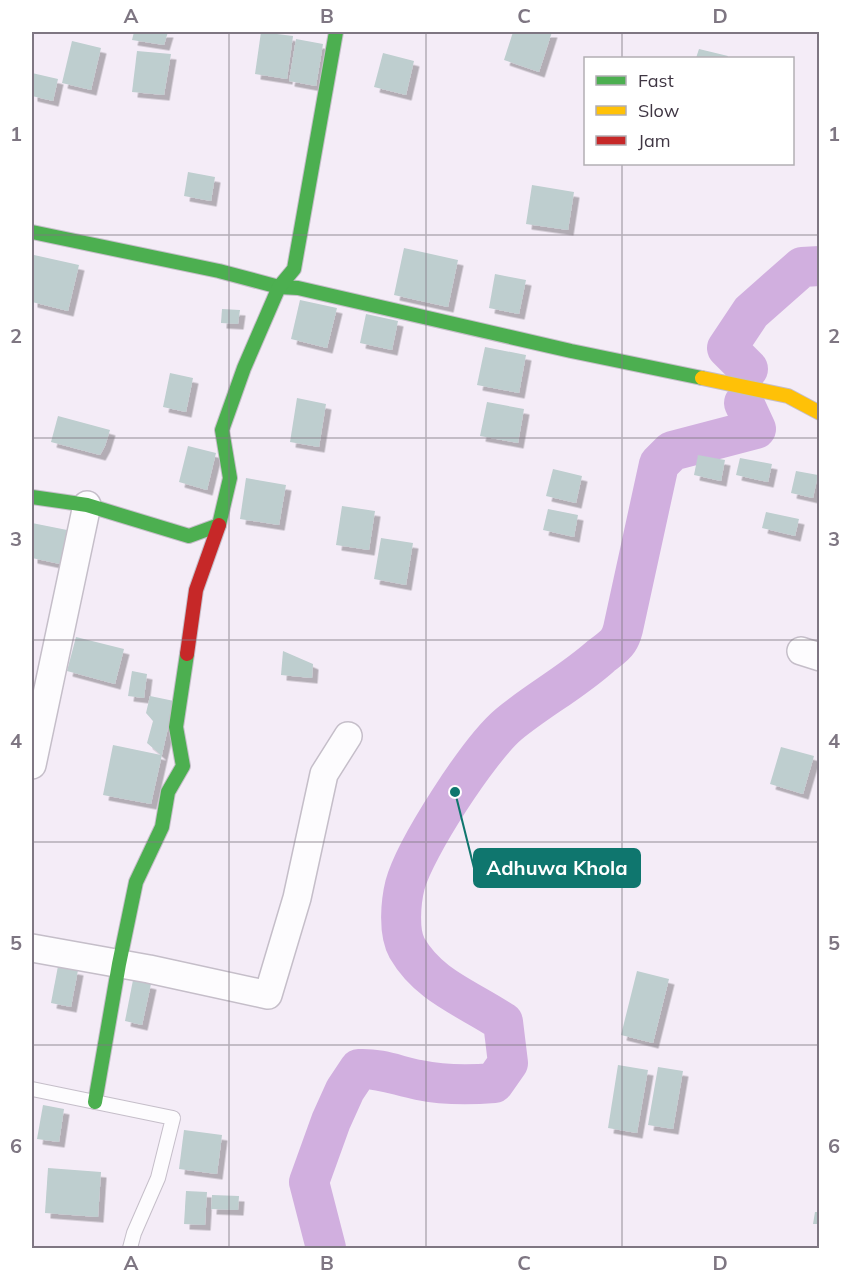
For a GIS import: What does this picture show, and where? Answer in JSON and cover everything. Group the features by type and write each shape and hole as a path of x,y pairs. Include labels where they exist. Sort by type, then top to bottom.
{"street":[{"path":"95,1102 136,882 162,827 168,792 183,766 176,728 196,591 219,525 230,478 222,430 244,368 279,287 294,269 317,150 333,32"},
{"path":"32,232 219,271 279,287 298,288 571,351 788,396 819,413"},
{"path":"32,497 87,505 189,536 219,525"},
{"path":"32,765 87,505"},
{"path":"32,948 268,995 297,898 324,774 348,736"}],"lane":[{"path":"32,1089 172,1118 158,1178 134,1233 130,1248"}],"building":[{"path":"134,32 168,32 164,45 132,40"},
{"path":"261,32 293,36 287,79 255,74"},
{"path":"513,32 552,32 539,72 504,60"},
{"path":"296,39 323,44 316,86 289,81"},
{"path":"72,41 101,48 91,90 62,83"},
{"path":"699,49 728,56 728,57 696,57"},
{"path":"137,51 171,54 164,95 132,92"},
{"path":"383,53 414,61 406,95 374,87"},
{"path":"32,73 58,79 53,101 32,96"},
{"path":"188,172 215,177 211,201 184,196"},
{"path":"532,185 574,192 568,230 526,224"},
{"path":"404,248 458,260 448,307 394,295"},
{"path":"34,255 79,265 68,311 32,302"},
{"path":"495,274 526,280 519,314 489,308"},
{"path":"300,300 337,308 327,348 291,339"},
{"path":"222,309 240,310 238,324 221,323"},
{"path":"366,314 398,321 392,350 360,343"},
{"path":"485,347 526,355 519,393 477,385"},
{"path":"170,373 193,378 186,412 163,407"},
{"path":"297,398 326,404 319,447 290,442"},
{"path":"487,402 524,409 518,443 480,436"},
{"path":"58,416 110,430 100,455 51,442"},
{"path":"188,446 216,453 207,490 179,482"},
{"path":"698,455 725,460 721,481 694,475"},
{"path":"740,458 772,464 768,482 736,475"},
{"path":"553,469 582,476 576,503 546,496"},
{"path":"796,471 818,475 813,498 791,493"},
{"path":"246,478 286,485 279,525 240,519"},
{"path":"342,506 375,511 369,550 336,545"},
{"path":"548,509 578,515 574,537 543,530"},
{"path":"766,512 799,519 795,536 762,528"},
{"path":"32,523 67,530 60,564 32,558"},
{"path":"381,538 413,543 406,585 374,579"},
{"path":"76,637 124,649 115,684 67,671"},
{"path":"283,651 313,664 312,678 281,675"},
{"path":"132,671 147,674 144,698 128,696"},
{"path":"150,696 174,701 151,804 103,795 113,745 161,755 147,743 153,721 146,713"},
{"path":"781,747 814,756 803,794 770,784"},
{"path":"58,966 78,970 71,1007 51,1003"},
{"path":"637,971 669,979 653,1043 621,1035"},
{"path":"133,980 151,984 142,1025 125,1021"},
{"path":"618,1065 648,1070 637,1133 608,1128"},
{"path":"658,1067 683,1071 673,1129 648,1125"},
{"path":"43,1105 64,1109 59,1142 37,1139"},
{"path":"184,1130 222,1135 217,1174 179,1169"},
{"path":"48,1168 101,1172 98,1217 45,1213"},
{"path":"186,1191 207,1192 205,1225 184,1224"},
{"path":"212,1195 239,1196 238,1210 211,1209"},
{"path":"815,1212 820,1212 820,1224 813,1224"}],"waterway":[{"path":"748,369 727,348 751,312 802,267 820,266"},
{"path":"326,1248 309,1182 331,1121 345,1090 359,1069 382,1071 437,1083 476,1084 494,1083 508,1063 503,1022 438,982 426,972 407,948 402,934 401,916 405,885 411,868 434,824 496,737 520,715 578,674 618,641 623,629 659,464 672,451 756,429 744,403"}],"traffic: fast":[{"path":"32,497 87,505 189,536 219,525 230,478 222,430 244,368 279,287 294,269 336,32"},
{"path":"32,232 219,271 279,287 298,288 571,351 702,378"},
{"path":"95,1102 136,882 162,827 168,792 183,766 176,727 187,654"}],"traffic: slow":[{"path":"702,378 788,396 820,413"}],"traffic: jam":[{"path":"187,654 196,590 219,525"}],"place":[{"name":"Adhuwa Khola","path":"455,792"}]}
